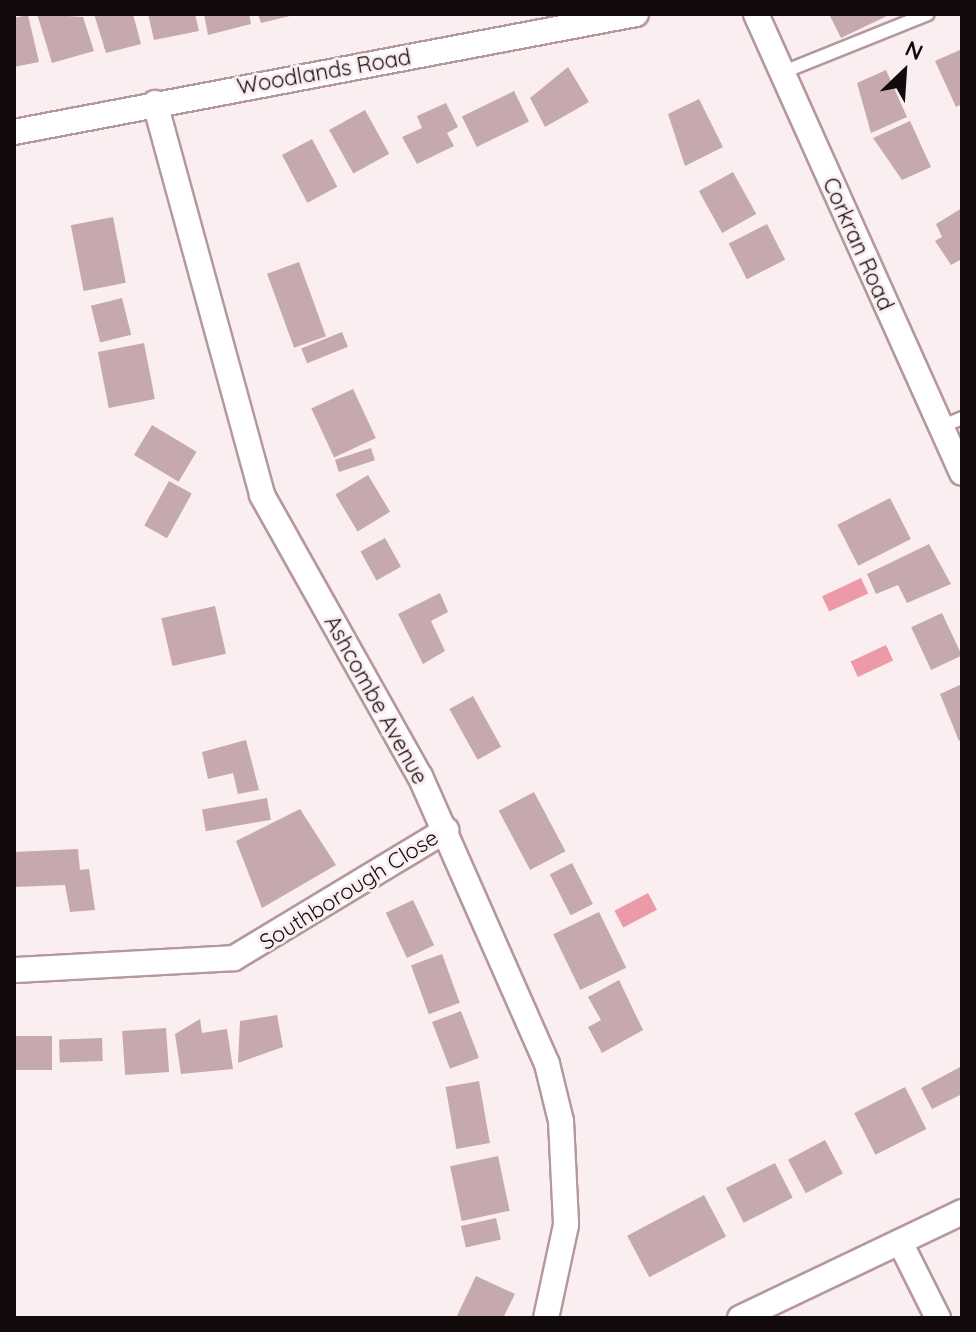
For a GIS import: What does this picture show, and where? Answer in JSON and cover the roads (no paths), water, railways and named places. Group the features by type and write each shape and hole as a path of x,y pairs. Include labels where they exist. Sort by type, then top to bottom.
{"street":[{"name":"Woodlands Road","path":"14,132 636,14"},
{"name":"Corkran Road","path":"756,14 781,73 952,423 962,473"},
{"name":"Ashcombe Avenue","path":"155,103 262,495 446,830 520,995 561,1121 566,1225 554,1312"},
{"name":"Southborough Close","path":"14,970 234,958 446,830"},
{"path":"740,1318 961,1214"},
{"path":"900,1242 938,1318"}],"lane":[{"path":"781,73 928,14"}]}
